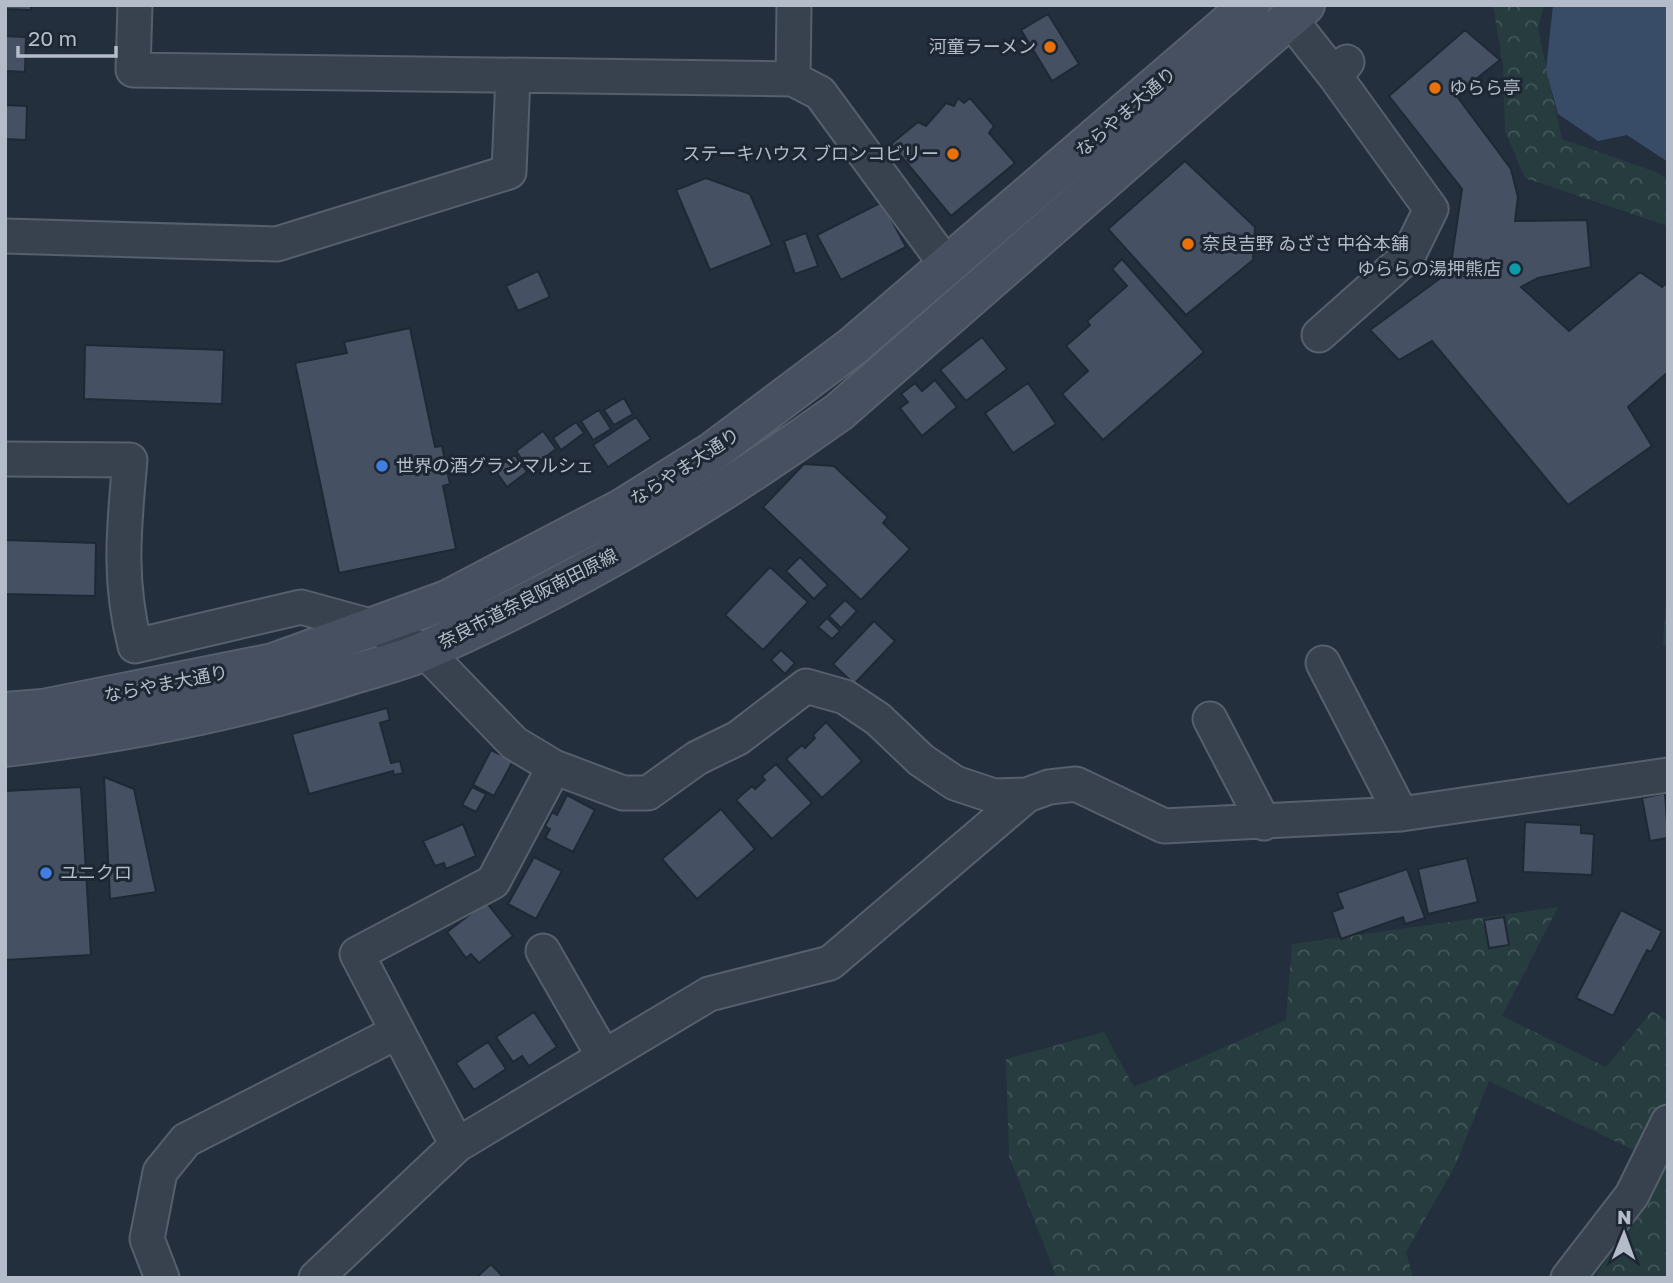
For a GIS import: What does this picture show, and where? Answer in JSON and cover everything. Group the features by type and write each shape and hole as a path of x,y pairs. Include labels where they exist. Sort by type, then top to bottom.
{"street":[{"path":"135,5 133,70 793,79 820,93 948,267"},
{"path":"793,79 794,5"},
{"name":"ならやま大通り","path":"5,712 43,709 273,663 447,600 623,508 712,452 853,346 1250,5"},
{"path":"1298,12 1341,69 1431,209 1408,256 1319,335"},
{"name":"ならやま大通り","path":"978,293 1298,12"},
{"path":"5,236 277,244 509,172 513,76"},
{"name":"奈良市道奈良阪南田原線","path":"5,747 94,737 203,714 307,690 425,651 565,583 776,458 839,412 978,293"},
{"path":"5,459 131,460 122,567 127,612 135,646 301,607 374,626 425,651 514,743 554,767 623,793 648,793 696,758 738,738 806,685 845,697 878,719 921,760 955,783 994,796 1027,795 1049,787 1076,784 1164,826 1401,814 1668,775"},
{"path":"1323,663 1401,814"},
{"path":"1210,719 1264,823"},
{"path":"457,1144 357,954 493,882 554,767"},
{"path":"316,1278 457,1144 709,994 830,963 1027,795"},
{"path":"543,951 604,1057"},
{"path":"162,1278 147,1239 160,1172 186,1140 397,1032"},
{"path":"1568,1278 1632,1195 1668,1122"}],"green space":[{"path":"1493,5 1544,5 1538,29 1562,139 1656,172 1668,180 1668,226 1525,178 1505,131 1503,65"},
{"path":"1668,565 1668,649 1663,645"},
{"path":"1558,907 1502,1016 1606,1067 1652,1011 1668,1022 1668,1278 1595,1278 1663,1164 1489,1081 1455,1166 1406,1252 1413,1278 1057,1278 1009,1156 1006,1059 1104,1032 1134,1087 1286,1020 1292,944"}],"water":[{"path":"1553,5 1668,5 1668,162 1627,135 1598,141 1558,114 1546,70"}],"building":[{"path":"5,5 31,5 31,10 5,9"},
{"name":"河童ラーメン","path":"1048,14 1079,64 1052,81 1021,30"},
{"name":"ゆららの湯押熊店","path":"1465,30 1500,60 1456,95 1511,169 1518,197 1515,221 1587,220 1591,267 1538,278 1521,287 1569,331 1640,272 1662,287 1668,282 1668,372 1628,407 1652,446 1568,505 1432,341 1399,360 1370,330 1450,271 1462,189 1389,96"},
{"path":"5,36 26,37 25,72 7,71 6,77"},
{"name":"ステーキハウス ブロンコビリー","path":"958,98 964,103 970,98 994,126 989,133 1015,163 951,216 891,144 918,122 926,126 946,103 954,106"},
{"path":"5,105 27,106 26,140 5,139"},
{"name":"奈良吉野 ゐざさ 中谷本舗","path":"1185,161 1255,227 1253,260 1186,315 1108,229"},
{"path":"706,178 750,194 772,245 710,270 676,190"},
{"path":"882,202 906,247 841,280 817,235"},
{"path":"806,233 818,266 795,274 784,241"},
{"path":"1122,259 1204,352 1103,440 1062,394 1088,371 1066,346 1090,325 1087,321 1127,286 1112,269"},
{"path":"538,271 550,297 518,311 506,286"},
{"name":"世界の酒グランマルシェ","path":"410,328 435,447 442,446 450,484 443,486 456,549 339,573 295,363 347,353 344,342"},
{"path":"982,337 1007,369 966,401 940,370"},
{"path":"85,345 224,350 222,404 84,399"},
{"path":"935,380 957,407 922,436 900,408 908,402 901,394 915,383 922,391"},
{"path":"1028,383 1056,424 1013,453 985,413"},
{"path":"624,398 633,414 614,425 604,410"},
{"path":"599,410 611,429 593,440 581,421"},
{"path":"636,417 651,439 608,467 593,445"},
{"path":"576,422 584,433 561,450 553,438"},
{"path":"543,431 556,449 529,469 516,451"},
{"path":"515,455 527,472 507,487 494,469"},
{"path":"804,464 834,466 888,517 883,523 910,549 861,600 763,507"},
{"path":"5,540 96,543 95,596 5,594"},
{"path":"800,557 828,585 814,599 786,571"},
{"path":"770,567 808,602 763,650 725,615"},
{"path":"845,600 857,611 841,628 829,616"},
{"path":"827,618 840,631 832,639 818,627"},
{"path":"874,621 895,641 854,684 833,664"},
{"path":"781,650 795,663 785,674 771,660"},
{"path":"387,708 390,720 380,723 391,763 400,761 403,773 394,775 393,771 309,794 292,734"},
{"path":"826,722 862,761 822,798 786,759 802,745 805,748"},
{"path":"491,750 513,761 494,796 473,785"},
{"path":"776,764 812,803 772,839 736,800 752,786 755,789 765,780 762,776"},
{"path":"104,777 134,789 156,892 110,899"},
{"name":"ユニクロ","path":"81,787 91,955 5,960 5,791"},
{"path":"472,787 486,794 476,812 462,805"},
{"path":"1665,793 1668,838 1650,841 1642,798"},
{"path":"567,795 595,810 573,852 545,838 550,829 545,826 552,812 557,815"},
{"path":"721,809 755,849 697,899 662,859"},
{"path":"1525,822 1581,825 1581,833 1594,834 1592,875 1523,872"},
{"path":"463,824 476,856 446,869 444,863 435,866 423,841"},
{"path":"534,857 562,871 536,919 508,904"},
{"path":"1467,858 1478,902 1428,914 1418,869"},
{"path":"1407,869 1425,918 1405,924 1403,917 1341,939 1332,912 1343,908 1337,893"},
{"path":"486,902 513,936 479,963 471,954 466,958 447,932"},
{"path":"1621,910 1662,931 1651,952 1647,950 1613,1016 1576,998"},
{"path":"1504,917 1509,945 1489,948 1484,920"},
{"path":"534,1012 557,1047 529,1066 522,1056 513,1062 496,1037"},
{"path":"488,1042 506,1069 474,1090 456,1063"},
{"path":"491,1264 504,1278 476,1278"}],"place":[{"name":"河童ラーメン","path":"1050,47"},
{"name":"ゆらら亭","path":"1435,88"},
{"name":"ステーキハウス ブロンコビリー","path":"953,154"},
{"name":"奈良吉野 ゐざさ 中谷本舗","path":"1188,244"},
{"name":"ゆららの湯押熊店","path":"1515,269"},
{"name":"世界の酒グランマルシェ","path":"382,466"},
{"name":"ユニクロ","path":"46,873"}]}
